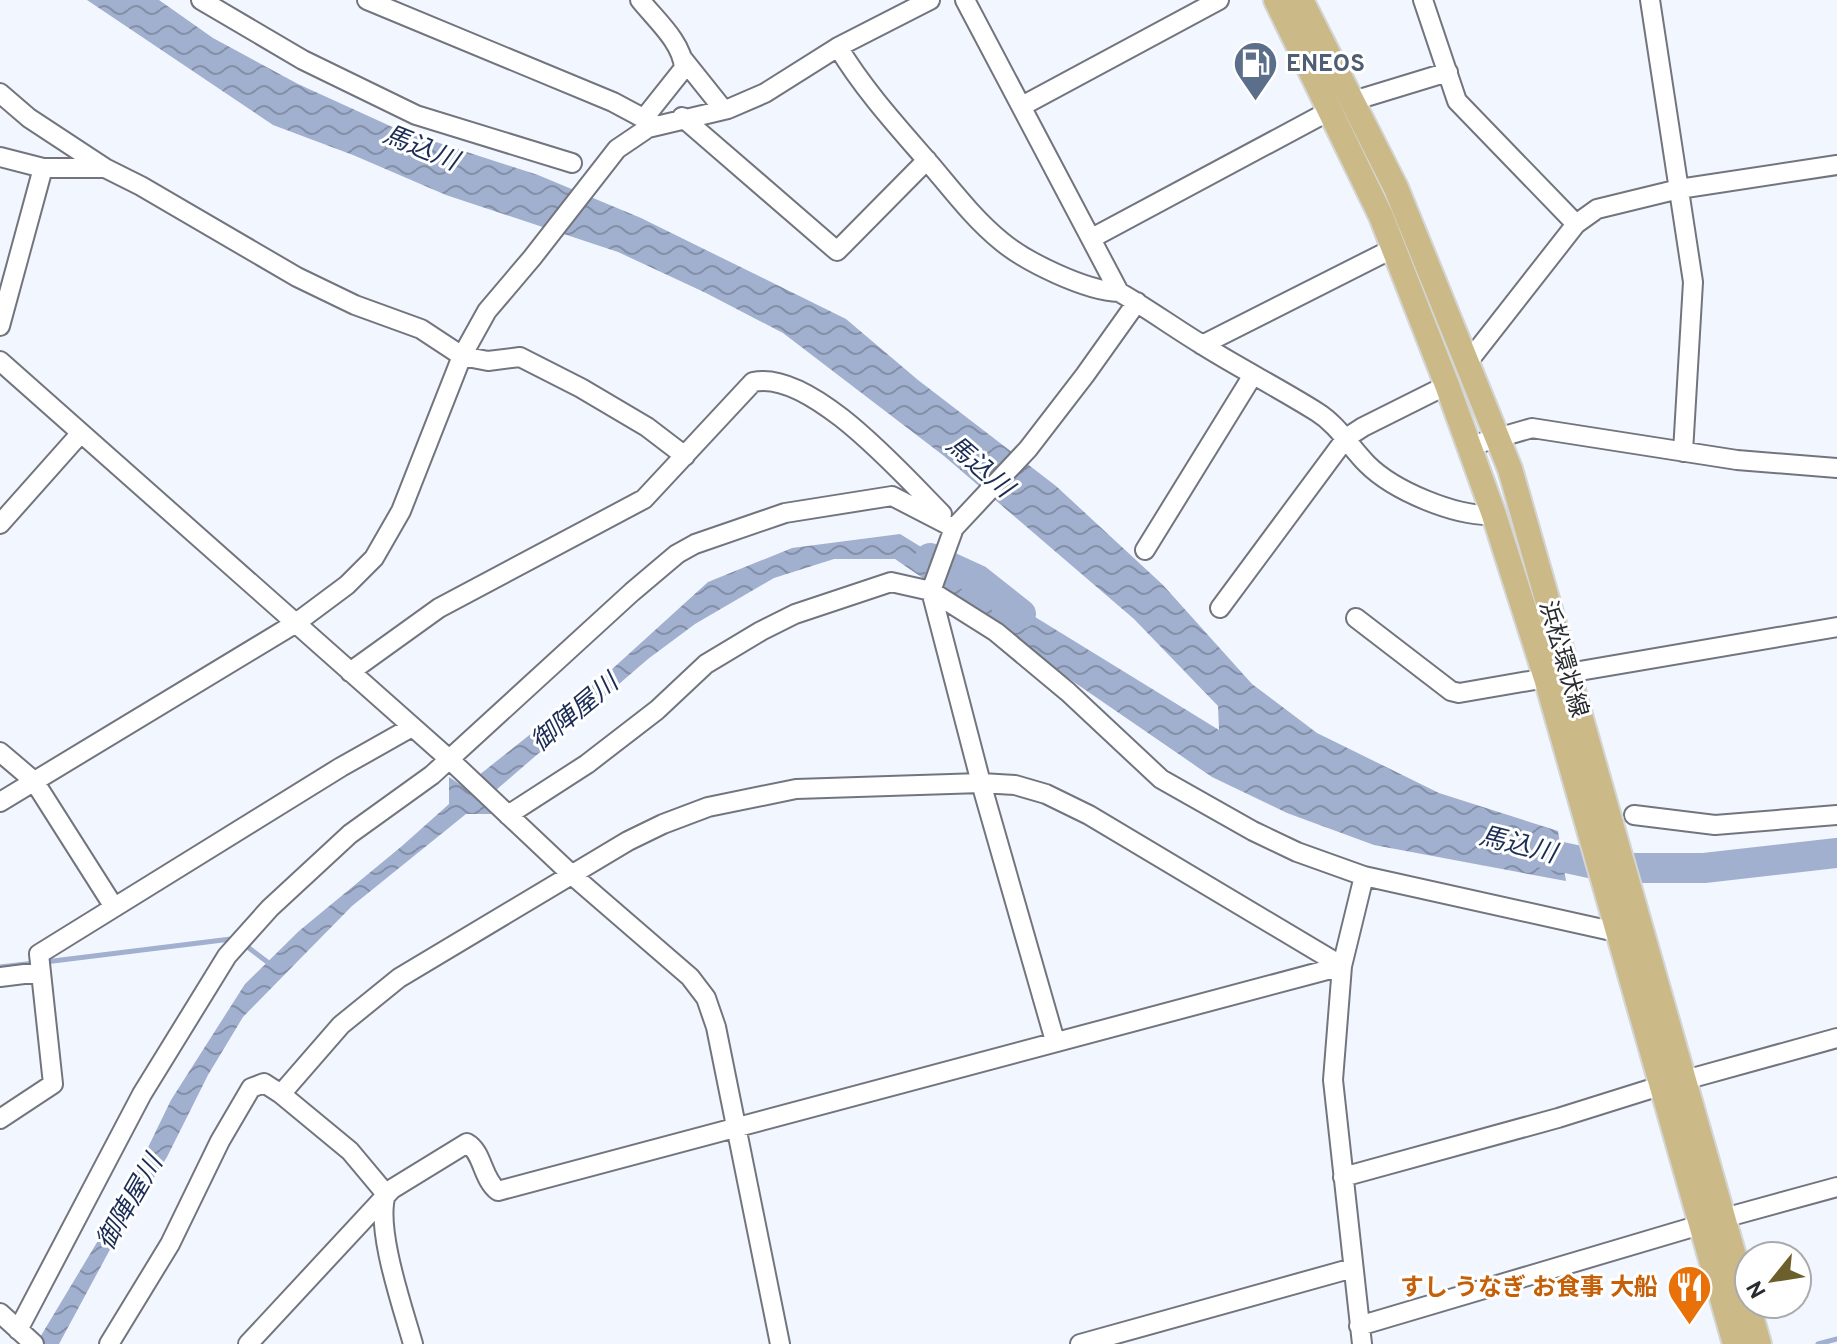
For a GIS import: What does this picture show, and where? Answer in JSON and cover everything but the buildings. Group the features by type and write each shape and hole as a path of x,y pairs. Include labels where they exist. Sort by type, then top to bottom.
{"main road":[{"name":"浜松環状線","path":"1276,0 1396,188 1510,469 1557,676 1581,808 1624,929 1685,1080 1759,1344"},
{"name":"浜松環状線","path":"1301,0 1607,812 1624,929 1660,1086 1735,1344"}],"street":[{"path":"201,0 303,60 416,115 572,163"},
{"path":"367,0 393,5 651,121 723,109 765,93 838,47 930,0"},
{"path":"0,802 210,672 296,623 347,585 374,558 401,511 462,356 487,311 617,149 651,121 684,68 678,46 640,0"},
{"path":"965,0 1119,292"},
{"path":"1022,106 1219,0"},
{"path":"1423,0 1457,101 1576,224"},
{"path":"1650,0 1693,282 1683,452"},
{"path":"838,47 869,94 1006,246 1064,276 1105,292 1119,292 1137,302 1202,345 1320,414 1377,473 1411,493 1449,509 1476,516 1494,515"},
{"path":"683,59 723,109"},
{"path":"1092,238 1342,105 1448,72"},
{"path":"0,93 29,118 105,168 297,277 355,305 421,329 462,356 488,361 520,357 620,411 685,456"},
{"path":"682,117 837,251 927,160"},
{"path":"0,157 43,168 105,168"},
{"path":"1468,362 1576,224 1597,209 1679,189 1837,165"},
{"path":"0,326 43,168"},
{"path":"1202,345 1394,248"},
{"path":"1055,1041 981,783 931,591 959,524 1028,449 1137,302"},
{"path":"0,361 452,762 572,875 690,977 702,992 716,1027 780,1344"},
{"path":"1145,550 1253,375"},
{"path":"350,672 439,608 644,499 753,382 767,379 787,384 848,422 959,524"},
{"path":"1220,608 1346,438 1447,385"},
{"path":"1470,446 1532,428 1737,460 1837,468"},
{"path":"0,524 80,434"},
{"path":"0,1313 25,1336 142,1094 227,956 270,908 350,834 452,762 632,592 677,554 695,544 785,513 872,497 892,496 959,524"},
{"path":"506,812 610,746 657,710 706,664 761,631 795,614 891,582 931,591 996,632 1161,779 1297,852 1364,876 1624,929"},
{"path":"1356,618 1451,691 1459,693 1837,627"},
{"path":"0,977 39,963 114,907 341,767 412,727"},
{"path":"0,752 34,781 114,907"},
{"path":"281,1094 341,1025 399,978 572,875 663,824 731,801 796,789 981,783 1015,785 1036,791 1089,815 1342,966"},
{"path":"1634,815 1715,825 1837,815"},
{"path":"1364,876 1342,966 1333,1080 1361,1335 1700,1225"},
{"path":"0,1119 53,1084 39,963"},
{"path":"248,1344 386,1194 467,1143 473,1147 490,1185 498,1191 1342,966"},
{"path":"1685,1080 1837,1038"},
{"path":"109,1344 170,1244 220,1141 251,1088 264,1083 281,1094 350,1151 386,1194"},
{"path":"1343,1177 1558,1118 1660,1086"},
{"path":"1724,1218 1837,1187"},
{"path":"386,1194 383,1204 388,1247 413,1344"},
{"path":"1080,1344 1353,1268"}],"water":[{"path":"87,0 159,0 213,38 298,84 399,130 538,175 641,218 846,319 918,380 1056,486 1163,585 1252,684 1317,733 1439,793 1558,831 1566,881 1374,845 1287,813 1212,777 895,559 834,559 774,578 695,624 648,659 481,803 494,814 466,814 352,906 243,1017 208,1075 167,1157 120,1231 59,1344 36,1344 123,1199 171,1100 245,984 299,931 449,804 449,777 464,787 610,671 708,582 792,548 900,534 1219,730 1218,706 1134,619 944,456 783,333 618,252 446,195 273,125"}],"waterway":[{"name":"御陣屋川","path":"930,558 978,580 1021,614"},
{"name":"馬込川","path":"1524,849 1613,868 1704,868 1837,853"},
{"path":"45,962 231,939"},
{"path":"245,945 270,964"},
{"path":"0,967 35,963"},
{"path":"1818,1344 1837,1339"}],"place":[{"name":"ENEOS","path":"1255,102"},
{"name":"すし うなぎ お食事 大船","path":"1689,1326"}]}
